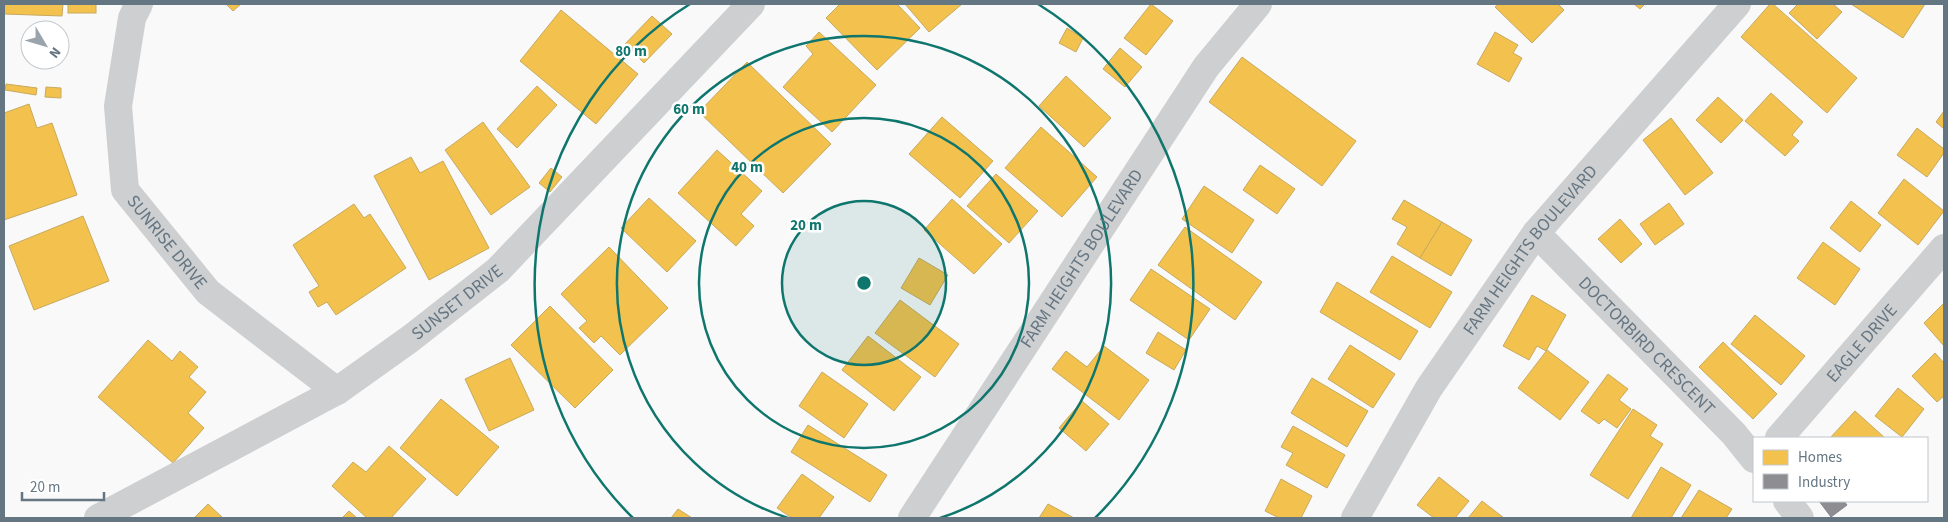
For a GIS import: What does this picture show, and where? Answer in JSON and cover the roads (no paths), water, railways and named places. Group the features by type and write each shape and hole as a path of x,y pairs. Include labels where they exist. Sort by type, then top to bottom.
{"street":[{"name":"SUNRISE DRIVE","path":"139,4 132,18 118,106 125,190 208,292 337,391"},
{"name":"SUNSET DRIVE","path":"98,518 337,391 410,339 498,270 751,4"},
{"name":"FARM HEIGHTS BOULEVARD","path":"912,518 1206,66 1258,4"},
{"name":"FARM HEIGHTS BOULEVARD","path":"1356,518 1429,388 1536,233 1737,4"},
{"name":"DOCTORBIRD CRESCENT","path":"1536,233 1734,434 1753,458"},
{"name":"EAGLE DRIVE","path":"1780,437 1944,248"},
{"path":"1788,502 1800,518"}]}
